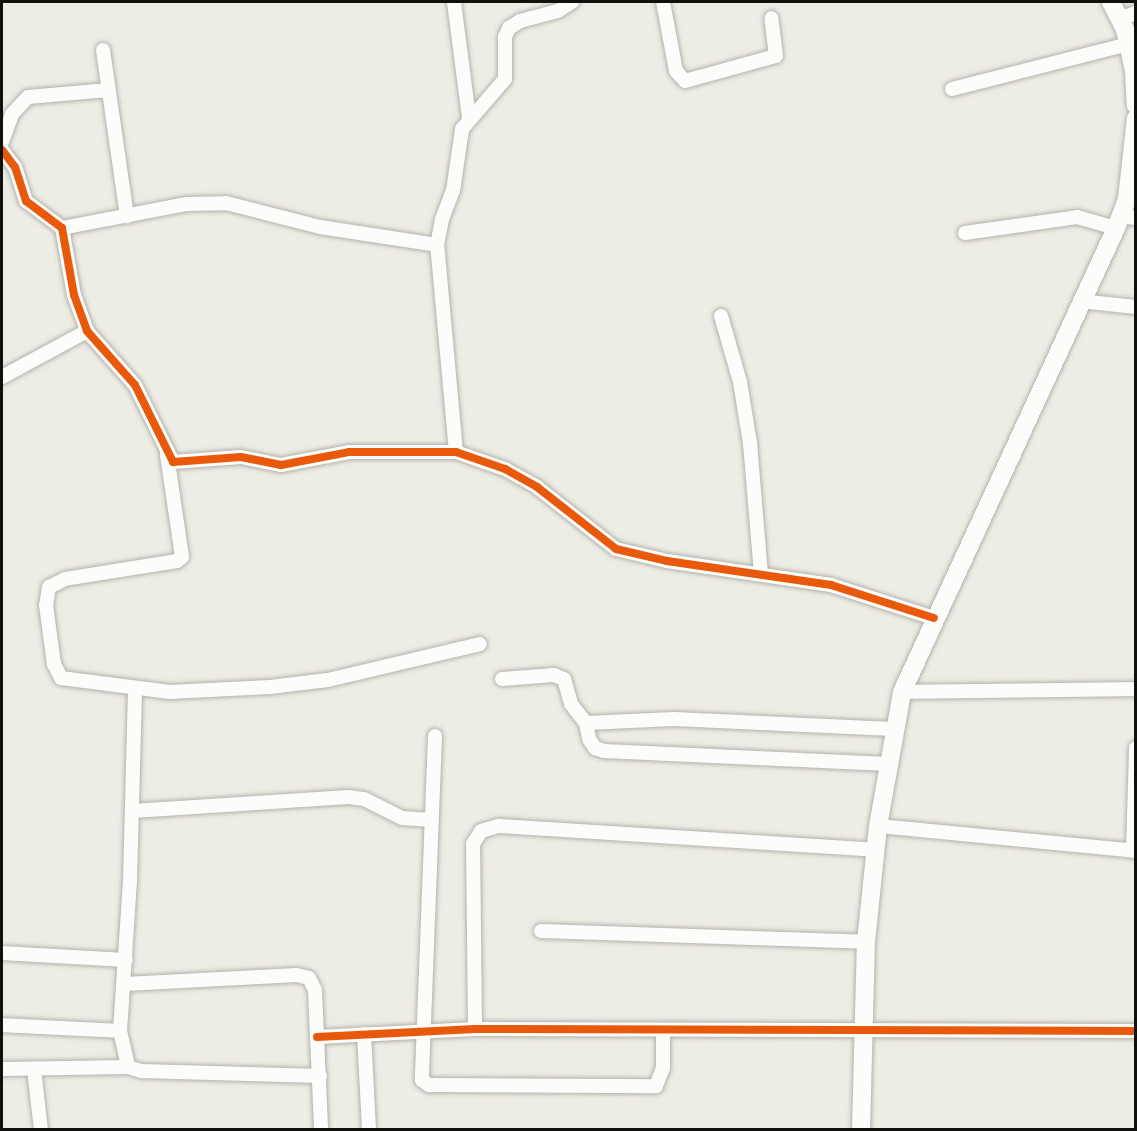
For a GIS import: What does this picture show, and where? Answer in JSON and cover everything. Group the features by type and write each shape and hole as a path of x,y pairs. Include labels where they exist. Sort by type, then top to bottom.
{"main road":[{"path":"1111,2 1128,16 1128,44 1136,105"},
{"path":"861,1130 866,942 878,826 893,729 902,692 1080,301 1124,221 1134,157 1136,118"}],"street":[{"path":"454,2 469,118"},
{"path":"456,452 437,245 442,219 453,191 462,129 469,118 505,79 505,37 509,28 520,21 558,11 572,2"},
{"path":"663,2 676,71 685,81 776,56 771,18"},
{"path":"952,89 1128,44"},
{"path":"104,50 127,216"},
{"path":"2,142 12,114 28,97 109,90"},
{"path":"2,150 15,167 26,201 62,228 74,295 87,331 146,402 166,453 182,557 177,561 56,582 46,595 54,664 61,678 135,689 190,692 297,685 480,644"},
{"path":"62,228 187,204 226,202 320,227 437,245"},
{"path":"965,233 1077,217 1124,221"},
{"path":"1080,301 1136,307"},
{"path":"721,316 734,353 747,423 761,573"},
{"path":"2,377 87,331"},
{"path":"166,453 173,462 241,458 281,465 349,452 456,452 505,469 537,487 616,549 676,563 761,573 850,590 934,618"},
{"path":"502,679 554,675 564,679 571,704 586,723 589,740 595,748 604,751 888,764"},
{"path":"128,1067 120,1031 125,984 133,811 135,689"},
{"path":"902,692 1136,689"},
{"path":"586,723 674,719 893,729"},
{"path":"435,736 422,1031 422,1080 429,1085 656,1086 660,1080 663,1030"},
{"path":"878,826 1134,851 1136,748"},
{"path":"133,811 349,797 364,800 402,818 431,820"},
{"path":"475,1029 473,844 481,831 499,826 876,850"},
{"path":"541,931 866,942"},
{"path":"2,953 126,960"},
{"path":"125,984 297,975 309,978 315,990 321,1130"},
{"path":"2,1025 120,1031"},
{"path":"318,1037 475,1029 862,1032 1136,1031"},
{"path":"364,1034 369,1130"},
{"path":"2,1070 128,1067 141,1071 320,1076"},
{"path":"34,1069 41,1130"}],"cycle path":[{"path":"2,150 15,167 26,201 62,228 74,295 87,331 135,385 173,462 241,457 281,465 349,452 456,452 505,469 537,487 616,549 667,561 831,585 934,618"},
{"path":"317,1037 475,1029 1136,1031"}]}
